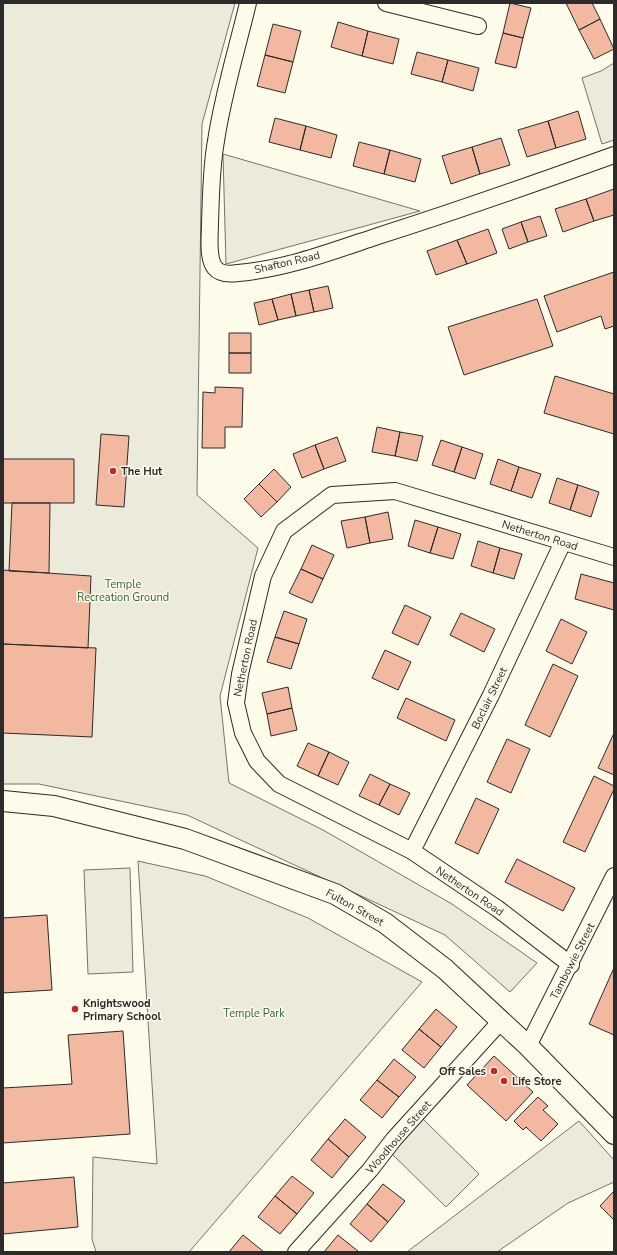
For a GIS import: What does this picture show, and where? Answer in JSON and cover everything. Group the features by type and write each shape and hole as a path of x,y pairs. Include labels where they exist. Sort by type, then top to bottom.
{"street":[{"name":"Shafton Road","path":"248,3 221,112 215,143 210,236 211,261 217,270 222,272 237,273 271,268 330,252 453,212 614,155"},
{"path":"386,3 478,26"},
{"name":"Netherton Road","path":"570,965 498,909 412,851 279,784 257,761 243,733 236,703 240,674 263,576 284,531 332,495 395,491 614,557"},
{"name":"Boclair Street","path":"412,851 491,695 563,542"},
{"name":"Fulton Street","path":"3,801 54,806 124,822 185,839 335,894 385,923 434,960 528,1046 614,1134"},
{"name":"Tambowie Street","path":"528,1046 614,876"},
{"name":"Woodhouse Street","path":"296,1252 370,1170 394,1139 501,1021"}],"green space":[{"name":"Temple Recreation Ground","path":"3,3 235,3 202,124 197,495 258,548 220,696 229,783 323,830 452,904 537,963 510,992 445,935 187,815 39,784 3,784"},
{"path":"614,63 614,140 602,144 582,78 601,71"},
{"path":"223,154 420,211 226,264"},
{"name":"Temple Park","path":"138,861 205,876 308,918 422,982 189,1252 96,1252 92,1239 93,1157 157,1164"},
{"path":"130,868 133,972 88,974 84,870"},
{"path":"579,1121 614,1160 614,1182 568,1203 497,1252 407,1252"}],"shaded area":[{"path":"423,1119 479,1174 446,1207 390,1152"}],"building":[{"path":"510,3 531,8 523,38 503,33"},
{"path":"566,3 592,3 600,19 579,30"},
{"path":"600,19 614,49 594,59 579,30"},
{"path":"338,22 368,31 362,56 331,47"},
{"path":"273,24 301,31 293,62 265,55"},
{"path":"368,31 399,39 393,64 362,56"},
{"path":"503,33 523,38 516,68 495,63"},
{"path":"417,52 448,60 442,82 411,74"},
{"path":"265,55 293,62 285,93 257,86"},
{"path":"448,60 479,68 473,91 442,82"},
{"path":"578,111 586,139 556,148 548,121"},
{"path":"275,118 306,126 300,150 269,142"},
{"path":"548,121 556,148 527,157 518,130"},
{"path":"306,126 337,135 331,158 300,150"},
{"path":"501,138 510,165 480,174 472,147"},
{"path":"359,142 390,150 384,174 353,166"},
{"path":"472,147 480,174 451,184 442,156"},
{"path":"390,150 421,159 415,182 384,174"},
{"path":"614,189 614,215 594,221 586,199"},
{"path":"586,199 594,221 563,232 555,209"},
{"path":"540,216 547,236 528,242 521,222"},
{"path":"521,222 528,242 509,249 502,229"},
{"path":"488,229 497,253 467,264 457,240"},
{"path":"457,240 467,264 436,275 427,251"},
{"path":"614,272 614,326 605,329 601,316 557,332 544,296"},
{"path":"328,286 333,308 314,312 309,290"},
{"path":"309,290 314,312 296,316 291,294"},
{"path":"291,294 296,316 278,320 272,299"},
{"path":"272,299 278,320 259,325 254,303"},
{"path":"537,299 553,346 464,375 448,327"},
{"path":"229,333 251,333 251,353 229,353"},
{"path":"229,353 251,353 251,373 229,373"},
{"path":"555,376 614,394 614,434 544,413"},
{"path":"215,387 243,388 242,427 225,427 225,448 202,448 203,392 215,393"},
{"path":"377,427 400,432 395,456 372,452"},
{"path":"400,432 423,436 417,461 395,456"},
{"name":"The Hut","path":"101,434 129,436 124,507 96,505"},
{"path":"337,437 346,461 324,469 315,445"},
{"path":"441,440 462,447 454,472 432,465"},
{"path":"315,445 324,469 302,478 293,454"},
{"path":"462,447 483,454 475,479 454,472"},
{"path":"3,459 74,459 74,503 3,503"},
{"path":"498,459 519,467 511,491 490,484"},
{"path":"519,467 541,474 532,498 511,491"},
{"path":"274,469 291,487 277,502 259,484"},
{"path":"557,478 578,485 570,510 549,503"},
{"path":"259,484 277,502 261,517 244,499"},
{"path":"578,485 599,492 591,517 570,510"},
{"path":"12,503 50,503 49,573 9,571"},
{"path":"388,512 393,539 370,543 365,517"},
{"path":"365,517 370,543 347,548 341,521"},
{"path":"415,520 438,527 430,553 408,546"},
{"path":"438,527 461,534 453,559 430,553"},
{"path":"478,541 500,548 493,573 471,566"},
{"path":"312,545 334,555 323,579 301,569"},
{"path":"500,548 522,554 514,579 493,573"},
{"path":"301,569 323,579 312,603 289,593"},
{"path":"3,570 91,576 88,648 3,644"},
{"path":"581,574 614,583 614,610 575,599"},
{"path":"405,605 431,617 418,645 392,633"},
{"path":"284,611 307,619 299,644 275,637"},
{"path":"461,613 495,629 484,652 450,635"},
{"path":"561,619 587,632 572,664 546,651"},
{"path":"275,637 299,644 291,669 267,662"},
{"path":"3,644 96,648 92,737 3,733"},
{"path":"385,650 411,662 398,690 372,678"},
{"path":"553,664 578,676 550,737 525,725"},
{"path":"288,687 292,708 267,714 262,693"},
{"path":"406,698 455,720 446,741 397,718"},
{"path":"292,708 297,730 271,736 267,714"},
{"path":"614,733 614,775 598,768"},
{"path":"507,739 530,749 511,793 487,782"},
{"path":"308,743 329,752 318,776 297,766"},
{"path":"329,752 349,762 338,785 318,776"},
{"path":"370,774 390,784 379,805 359,796"},
{"path":"594,776 614,786 614,789 585,852 563,842"},
{"path":"390,784 410,793 399,815 379,805"},
{"path":"476,798 499,809 478,854 455,843"},
{"path":"517,859 575,888 563,911 505,882"},
{"path":"47,915 52,990 3,993 3,918"},
{"path":"613,970 614,971 614,1035 589,1024"},
{"path":"436,1009 457,1027 441,1047 419,1029"},
{"path":"419,1029 441,1047 424,1068 402,1050"},
{"path":"123,1031 130,1134 3,1143 3,1088 72,1084 68,1035"},
{"path":"494,1056 533,1092 506,1121 467,1085"},
{"path":"394,1059 416,1077 399,1097 377,1080"},
{"path":"377,1080 399,1097 382,1118 360,1100"},
{"path":"538,1097 548,1106 543,1110 558,1124 541,1141 526,1127 523,1130 514,1121"},
{"path":"345,1119 366,1137 349,1157 328,1139"},
{"path":"328,1139 349,1157 332,1178 311,1160"},
{"path":"292,1176 314,1193 297,1214 275,1196"},
{"path":"74,1177 78,1227 3,1234 3,1183"},
{"path":"383,1184 405,1201 388,1222 367,1204"},
{"path":"614,1191 614,1220 600,1206"},
{"path":"275,1196 297,1214 280,1234 258,1217"},
{"path":"367,1204 388,1222 371,1242 350,1224"},
{"path":"243,1235 264,1252 229,1252"},
{"path":"338,1235 359,1252 324,1252"}],"place":[{"name":"The Hut","path":"113,471"},
{"name":"Knightswood Primary School","path":"75,1009"},
{"name":"Off Sales","path":"494,1071"},
{"name":"Life Store","path":"504,1081"}]}
